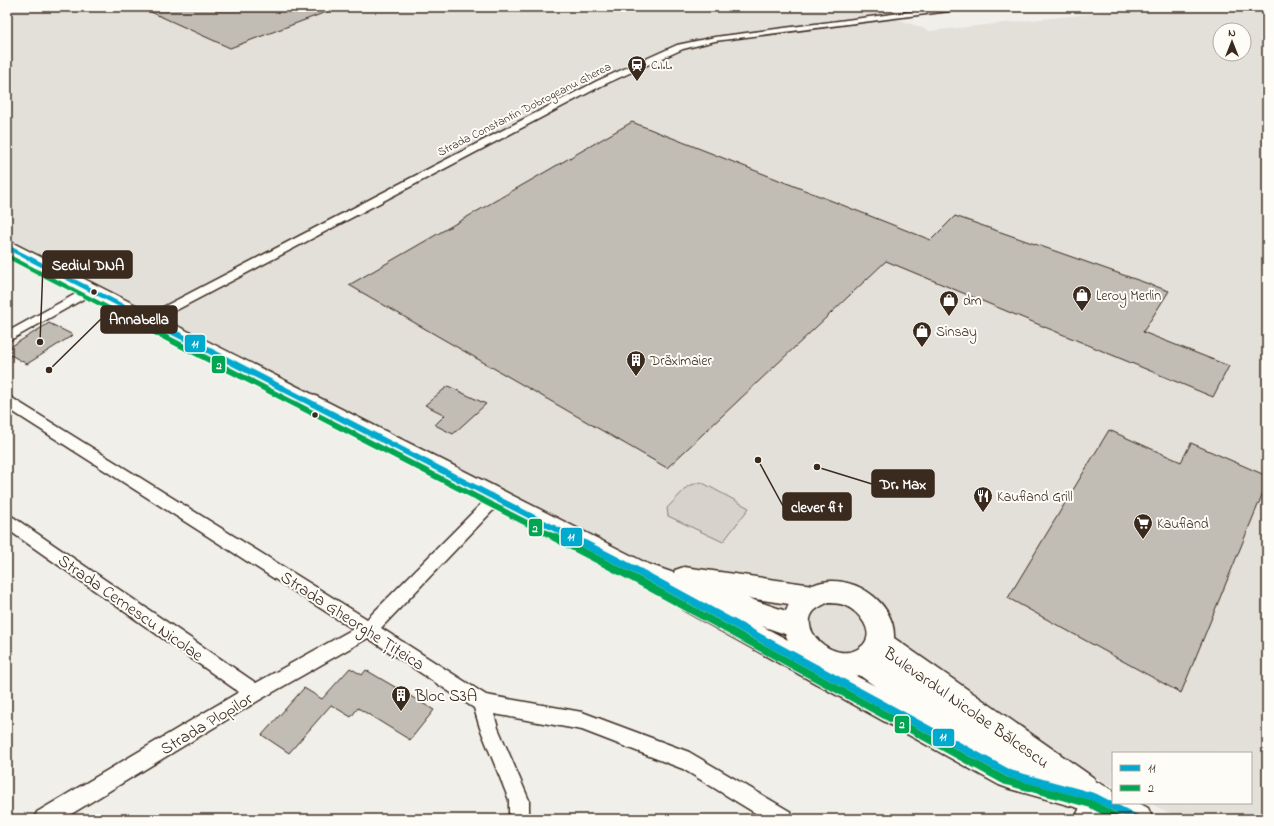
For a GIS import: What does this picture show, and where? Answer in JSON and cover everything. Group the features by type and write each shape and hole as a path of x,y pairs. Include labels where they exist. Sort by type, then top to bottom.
{"main road":[{"path":"7,247 639,572 1010,774 1090,808"},
{"path":"639,572 813,596"},
{"path":"639,572 796,626"},
{"path":"824,592 837,592 850,595 860,600 876,615 880,625 881,634 871,653 849,665 834,664 820,659 808,650 799,638 796,626 797,614 803,604 813,596 824,592"},
{"name":"Bulevardul Nicolae Bălcescu","path":"871,653 1000,753 1090,808 1137,819"}],"street":[{"name":"Strada Constantin Dobrogeanu Gherea","path":"148,320 600,83 680,47 715,39 965,7"},
{"path":"7,338 90,290"},
{"name":"Strada Gheorghe Țițeica","path":"7,401 368,629 482,703 582,721 689,762 784,819"},
{"name":"Strada Plopilor","path":"44,819 255,693 368,629 495,498"},
{"name":"Strada Cernescu Nicolae","path":"7,521 255,693"},
{"path":"482,703 489,728 519,800 519,819"}],"shaded area":[{"path":"7,7 865,7 930,31 1117,11 1121,7 1267,7 1267,819 1182,819 1151,804 1252,804 1252,752 1112,752 1112,786 7,259"},
{"path":"701,482 749,508 723,542 668,516 667,508 688,486"}],"building":[{"path":"140,7 337,7 337,8 230,48"},
{"name":"Dräxlmaier","path":"632,122 931,240 955,216 1169,291 1143,332 1229,366 1213,397 886,261 667,468 349,285"},
{"path":"49,323 73,335 27,364 7,353 7,349"},
{"path":"448,386 486,404 453,434 435,425 445,415 425,405"},
{"name":"Kaufland","path":"1109,430 1181,462 1191,443 1267,476 1267,483 1181,693 1008,598"},
{"name":"Bloc S3A","path":"350,668 362,675 366,670 434,710 410,740 358,708 351,717 331,705 289,753 262,735 304,688 322,699"}],"transit line":[{"name":"11","path":"7,247 639,572 1010,774 1094,797 1137,819"},
{"name":"2","path":"7,256 635,579 1006,781 1091,804 1119,819"}],"place":[{"name":"C.I.L.","path":"637,82"},
{"name":"Leroy Merlin","path":"1082,312"},
{"name":"dm","path":"949,317"},
{"name":"Sediul DNA","path":"40,342"},
{"name":"Sinsay","path":"922,348"},
{"name":"Annabella","path":"49,370"},
{"name":"Dräxlmaier","path":"636,377"},
{"name":"clever fit","path":"758,460"},
{"name":"Dr. Max","path":"817,467"},
{"name":"Kaufland Grill","path":"983,513"},
{"name":"Kaufland","path":"1143,540"},
{"name":"Bloc S3A","path":"401,712"}]}
